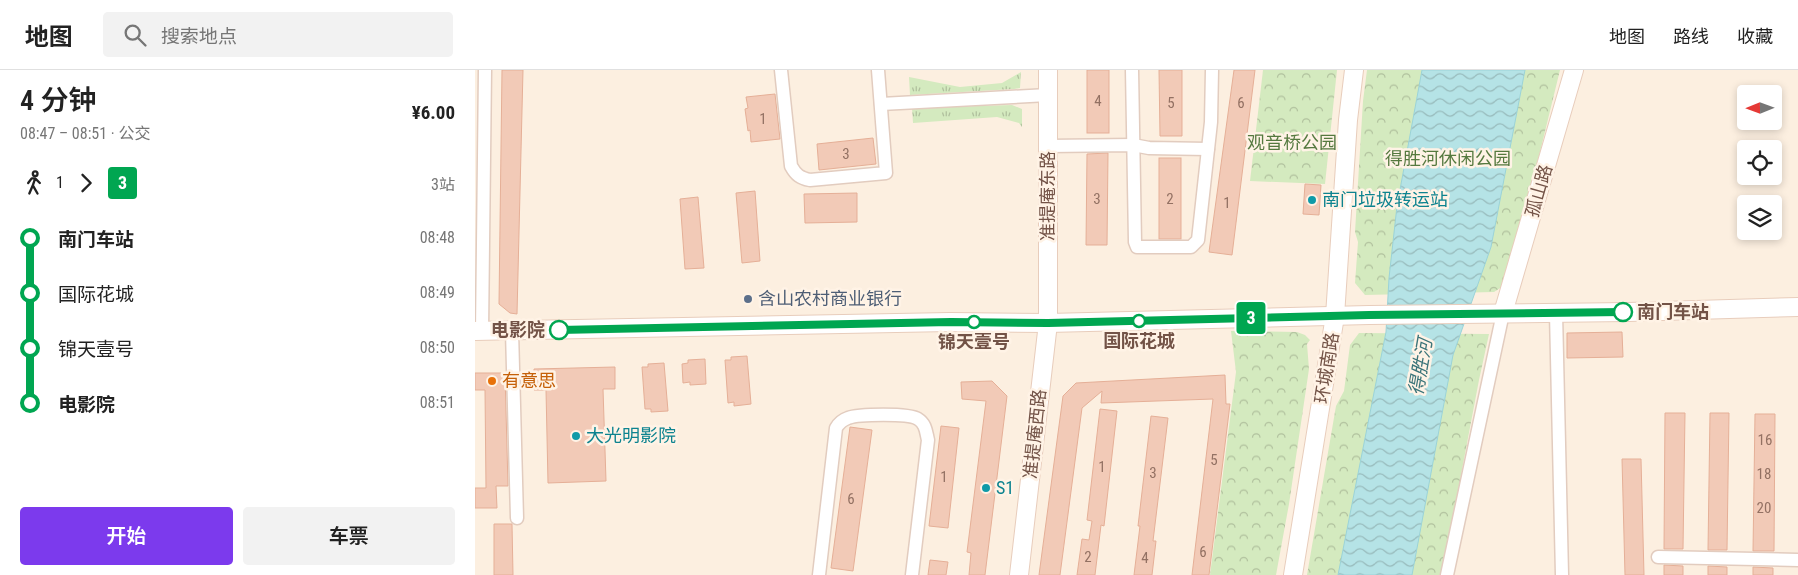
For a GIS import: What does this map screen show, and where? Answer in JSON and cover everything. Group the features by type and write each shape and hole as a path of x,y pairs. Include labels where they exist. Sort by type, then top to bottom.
{"main road":[{"name":"准提庵东路","path":"1048,70 1048,323"},
{"name":"环城南路","path":"1293,575 1335,316 1348,120 1354,70"},
{"name":"孤山路","path":"1503,313 1574,70"},
{"path":"479,331 941,322 1048,323 1369,315 1798,308"},
{"name":"准提庵西路","path":"1019,575 1048,323"}],"street":[{"path":"479,331 485,70"},
{"path":"781,70 791,166 795,174 802,179 810,180 886,173 878,70"},
{"path":"1133,70 1135,242 1137,247 1191,247 1198,240 1211,122 1212,70"},
{"path":"881,104 1049,96"},
{"path":"1048,146 1133,145 1149,148 1208,149"},
{"path":"1447,575 1503,313"},
{"path":"1556,313 1562,575"},
{"path":"512,331 517,518"},
{"path":"819,575 836,428 838,424 854,416 898,415 917,418 924,424 928,440 912,575"},
{"path":"1658,558 1798,560"}],"green space":[{"name":"观音桥公园","path":"1263,70 1337,70 1325,184 1250,181"},
{"name":"得胜河休闲公园","path":"1367,70 1560,70 1508,283 1494,292 1365,295 1355,283 1358,242 1355,232 1363,101"},
{"path":"1021,72 1020,88 910,95 909,77 960,87 1002,83"},
{"path":"1012,105 1022,109 1022,127 1019,123 997,117 913,123 912,108"},
{"path":"1231,331 1297,332 1305,335 1310,340 1307,344 1309,369 1289,504 1276,575 1210,575 1236,372"},
{"path":"1359,333 1489,334 1442,575 1307,575 1336,406 1344,391 1350,345"}],"water":[{"name":"得胜河","path":"1422,70 1525,70 1491,247 1453,355 1412,575 1338,575 1386,332 1389,278 1397,206"}],"building":[{"path":"502,70 523,70 517,314 510,313 499,304"},
{"path":"1087,70 1109,70 1109,133 1087,133"},
{"path":"1159,70 1182,70 1182,136 1160,136"},
{"path":"1234,70 1255,70 1232,255 1209,252"},
{"path":"775,94 780,139 751,142 745,109 748,108 746,97"},
{"path":"873,138 876,164 819,170 817,144"},
{"path":"1108,153 1107,245 1086,245 1087,154"},
{"path":"1159,158 1181,158 1181,239 1159,239"},
{"name":"南门垃圾转运站","path":"1305,184 1321,185 1319,215 1303,214"},
{"path":"755,191 760,261 742,263 736,193"},
{"path":"857,193 857,222 805,223 804,194"},
{"path":"698,197 704,268 685,269 680,199"},
{"path":"1622,332 1623,357 1567,358 1567,333"},
{"path":"747,356 751,404 734,406 734,402 728,403 725,360 731,360 731,357"},
{"path":"705,359 706,384 690,385 690,382 683,383 682,364 688,363 688,360"},
{"path":"664,363 668,411 651,412 651,409 645,409 642,367 648,367 648,364"},
{"name":"大光明影院","path":"615,367 615,389 603,389 606,481 548,483 546,390 534,390 534,369"},
{"path":"475,373 505,373 508,486 496,486 497,508 475,508 475,488 486,488 485,390 475,390"},
{"path":"1225,375 1226,404 1230,404 1209,575 1192,575 1213,399 1101,403 1102,391 1082,408 1060,575 1039,575 1063,396 1076,383"},
{"name":"S1","path":"992,381 1007,396 985,575 969,575 971,553 967,552 986,401 962,399 961,382"},
{"path":"1100,409 1117,411 1104,526 1101,525 1095,575 1077,575 1082,539 1089,540 1092,521 1087,520"},
{"path":"1665,413 1685,413 1683,549 1664,549"},
{"path":"1710,413 1729,413 1727,550 1708,550"},
{"path":"1755,414 1775,414 1774,551 1753,551"},
{"path":"1151,416 1168,418 1153,541 1156,541 1152,575 1134,575 1140,526 1138,526"},
{"path":"941,426 959,428 948,528 929,526"},
{"path":"850,427 872,430 853,571 831,568"},
{"path":"1622,459 1641,459 1644,575 1625,575"},
{"path":"494,524 512,524 513,575 494,575"},
{"path":"930,560 948,562 946,575 928,575"},
{"path":"1664,565 1683,566 1683,575 1664,575"},
{"path":"1708,566 1727,567 1727,575 1708,575"},
{"path":"1753,567 1773,568 1773,575 1753,575"}],"bus line":[{"name":"3","path":"559,330 1623,312"}],"place":[{"name":"南门垃圾转运站","path":"1312,200"},
{"name":"含山农村商业银行","path":"748,299"},
{"name":"南门车站","path":"1623,312"},
{"name":"国际花城","path":"1139,321"},
{"name":"锦天壹号","path":"974,322"},
{"name":"电影院","path":"559,330"},
{"name":"有意思","path":"492,381"},
{"name":"大光明影院","path":"576,436"},
{"name":"S1","path":"986,488"}]}
